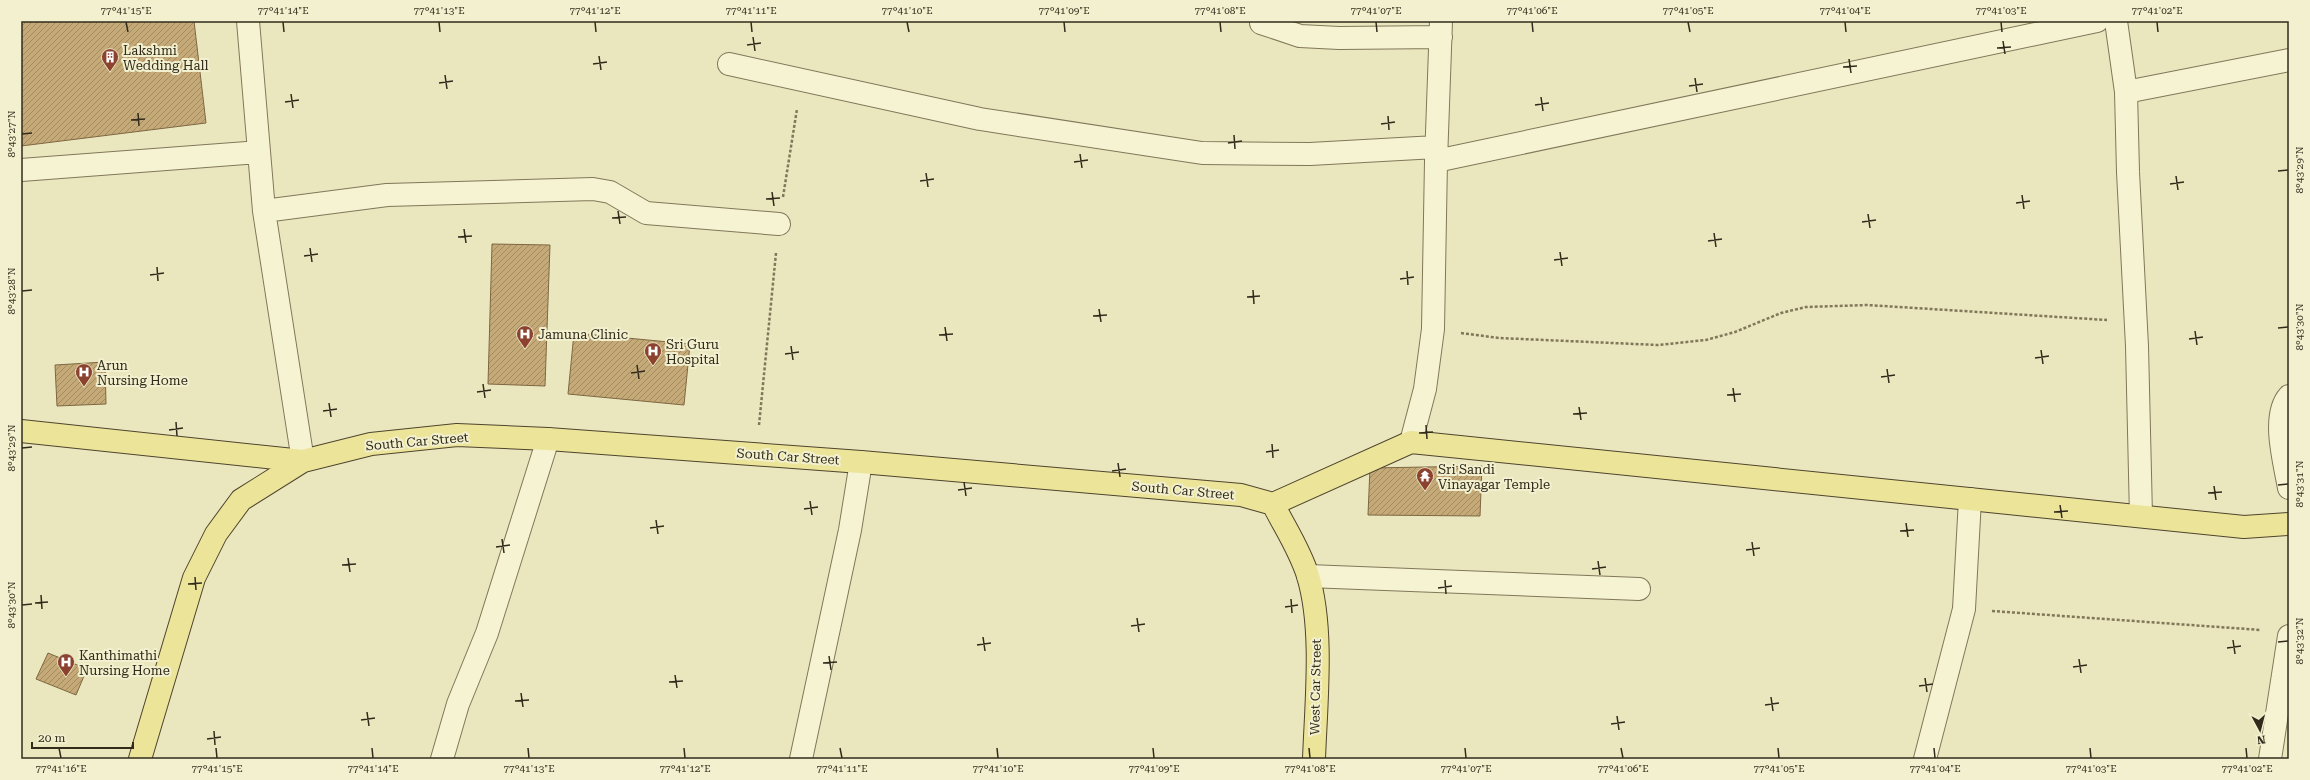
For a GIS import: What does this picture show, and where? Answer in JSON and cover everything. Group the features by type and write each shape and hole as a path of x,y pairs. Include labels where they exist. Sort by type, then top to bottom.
{"main road":[{"path":"21,431 304,461"},
{"name":"South Car Street","path":"304,461 371,444 457,435 548,439 861,462 1241,495 1273,504"},
{"path":"1273,504 1411,442 2141,516 2244,528 2289,524"},
{"path":"140,759 194,578 216,534 241,500 304,461"},
{"name":"West Car Street","path":"1273,504 1299,552 1308,576 1318,644 1314,759"}],"street":[{"path":"248,21 264,210 304,461"},
{"path":"729,64 980,119 1202,153 1436,154 2097,21"},
{"path":"2116,21 2126,92 2128,172 2136,322 2141,516"},
{"path":"1261,23 1300,36 1339,38 1441,29 1436,154 1433,329 1425,389 1411,442"},
{"path":"2126,92 2289,60"},
{"path":"21,170 259,152"},
{"path":"264,210 387,196 593,189 610,192 646,213 779,224"},
{"path":"2289,396 2282,406 2280,423 2281,442 2289,488"},
{"path":"442,759 458,704 487,633 548,439"},
{"path":"801,759 850,530 861,462"},
{"path":"1925,759 1964,609 1970,499"},
{"path":"1308,576 1639,589"},
{"path":"2270,759 2289,636"}],"path":[{"path":"756,454 779,224 801,80"},
{"path":"1433,329 1498,338 1658,345 1706,340 1735,332 1781,312 1806,307 1867,305 2136,322"},
{"path":"1964,609 2265,630"}],"building":[{"name":"Lakshmi Wedding Hall","path":"21,21 194,21 206,123 21,146"},
{"path":"492,244 550,245 545,386 488,384"},
{"path":"574,333 690,344 684,405 568,394"},
{"path":"105,362 106,404 57,406 55,365"},
{"name":"Sri Sandi Vinayagar Temple","path":"1482,466 1480,516 1368,515 1370,468"},
{"path":"48,653 87,669 76,695 36,679"}],"place":[{"name":"Lakshmi Wedding Hall","path":"110,72"},
{"name":"Jamuna Clinic","path":"525,349"},
{"name":"Sri Guru Hospital","path":"653,366"},
{"name":"Arun Nursing Home","path":"84,387"},
{"name":"Sri Sandi Vinayagar Temple","path":"1425,491"},
{"name":"Kanthimathi Nursing Home","path":"66,677"}]}
